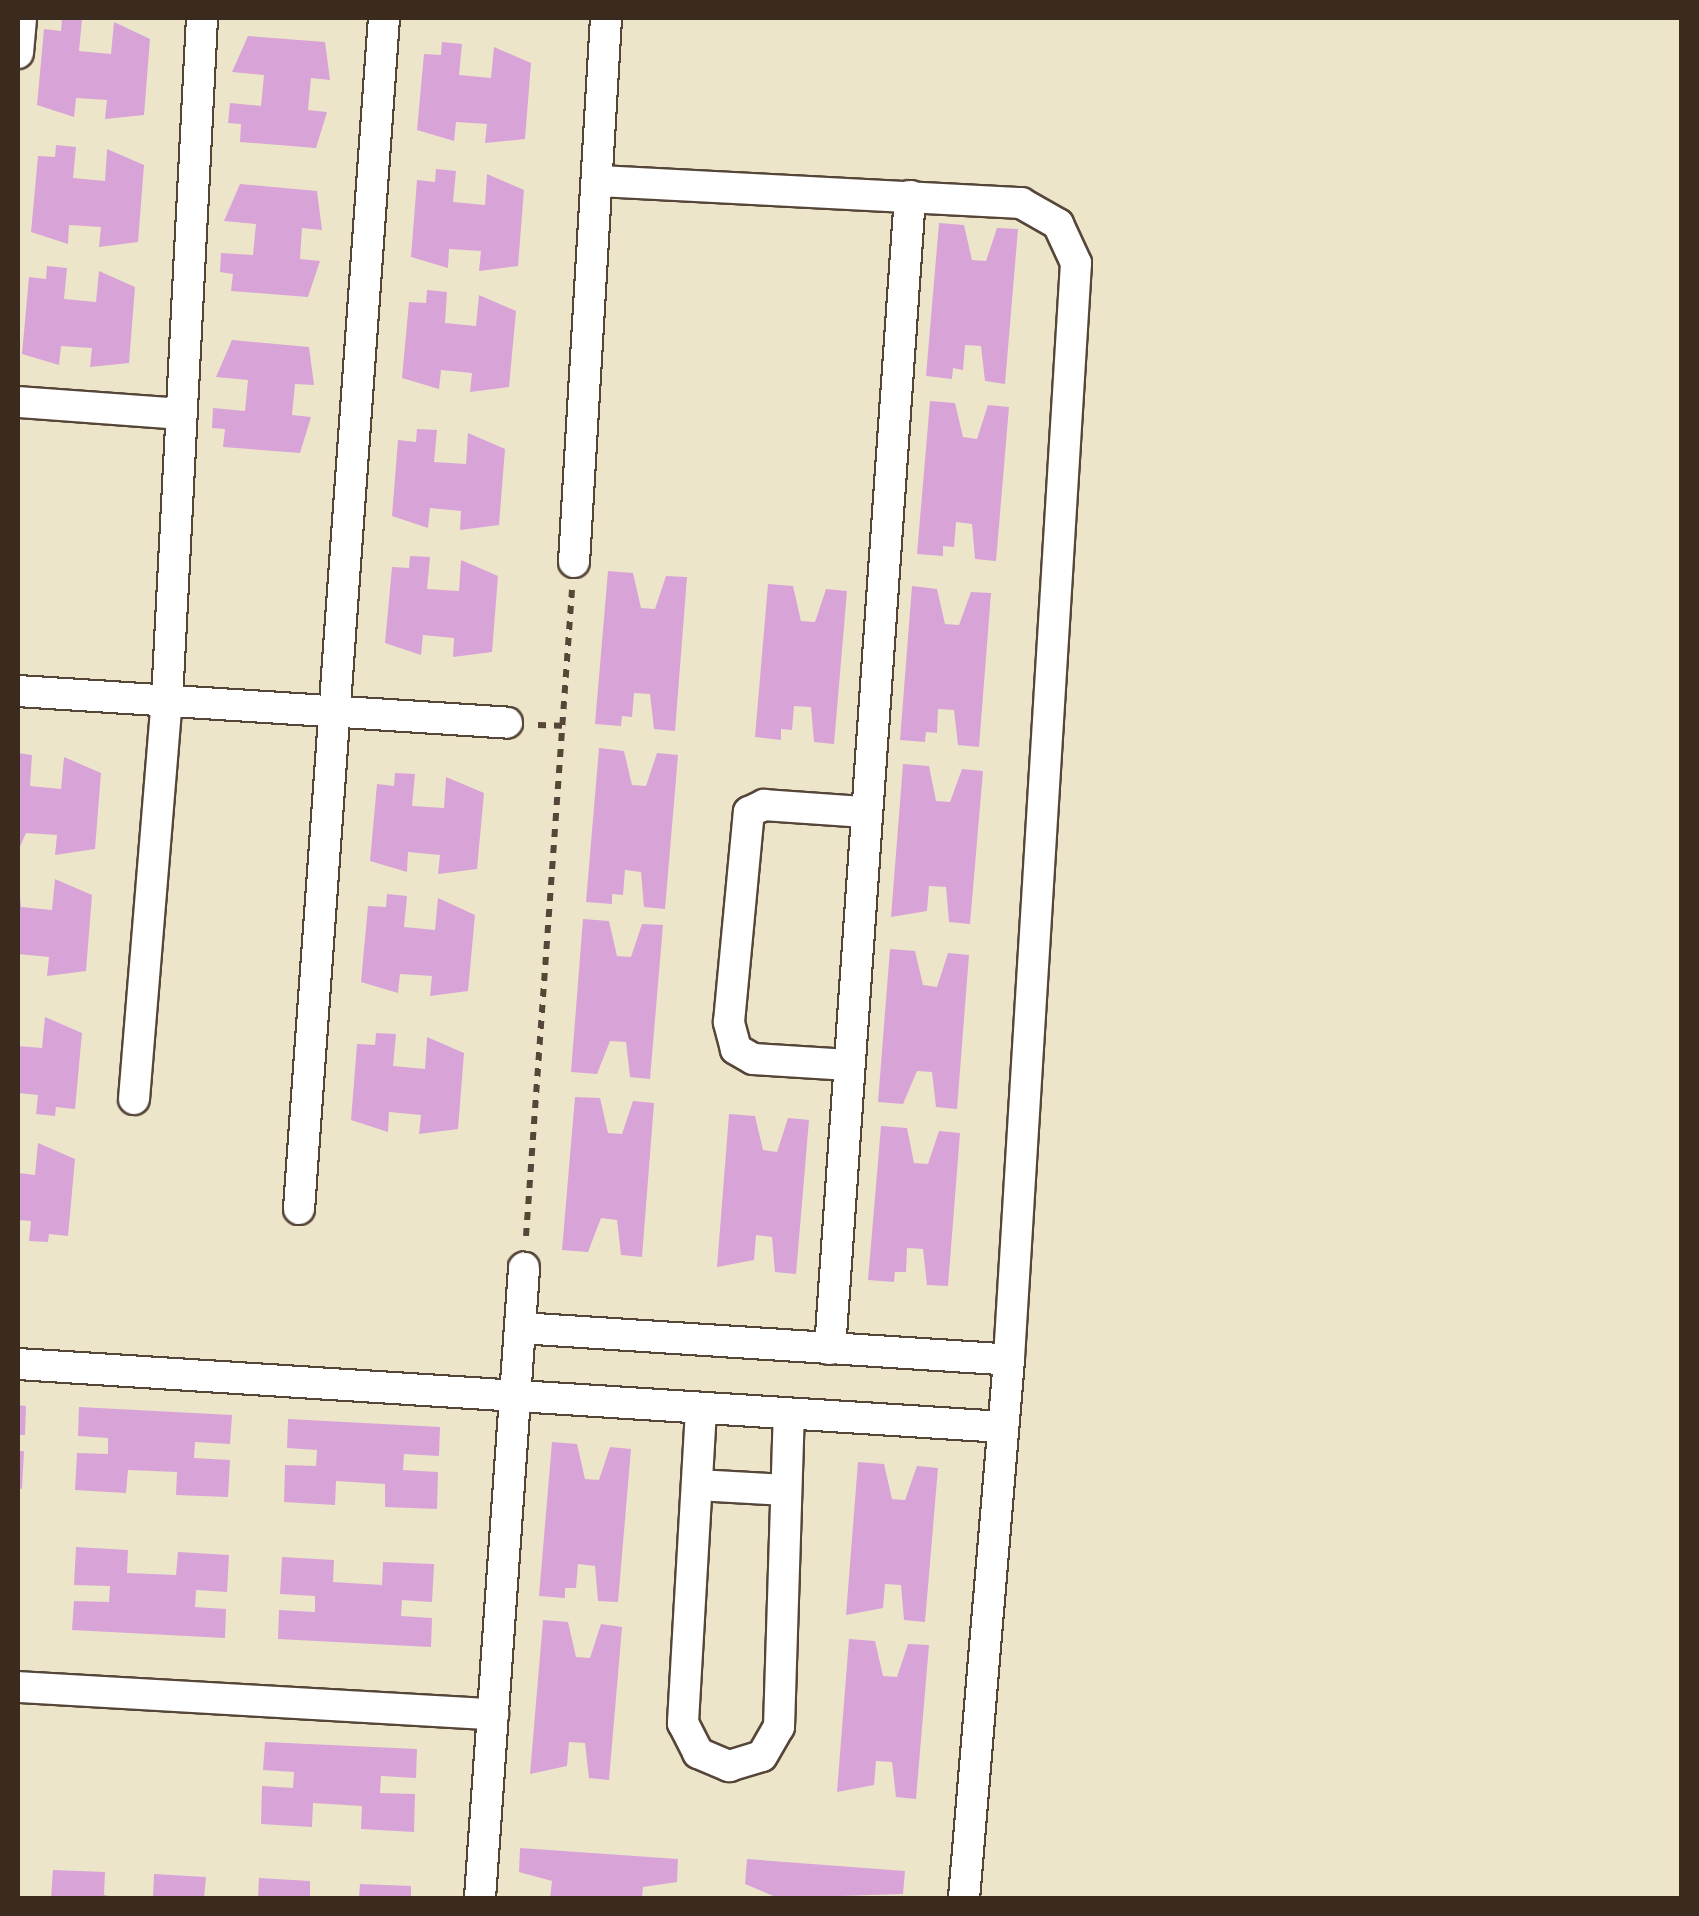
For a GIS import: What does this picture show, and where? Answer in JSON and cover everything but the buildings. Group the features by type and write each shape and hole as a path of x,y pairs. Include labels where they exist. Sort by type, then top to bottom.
{"street":[{"path":"18,54 20,18"},
{"path":"134,1100 166,700 202,18"},
{"path":"299,1209 340,712 384,18"},
{"path":"574,562 600,181 606,18"},
{"path":"600,181 910,196 1042,210 1076,263 1009,1360 964,1898"},
{"path":"830,1349 910,196"},
{"path":"18,402 181,414"},
{"path":"18,691 507,723"},
{"path":"849,1065 753,1059 736,1049 729,1022 745,818 764,805 865,812"},
{"path":"480,1898 524,1268"},
{"path":"520,1328 1009,1360"},
{"path":"18,1364 1002,1426"},
{"path":"701,1410 682,1723 698,1754 730,1766 762,1756 779,1728 789,1415"},
{"path":"697,1485 786,1490"},
{"path":"18,1687 492,1714"}],"path":[{"path":"524,1268 574,562"}]}
